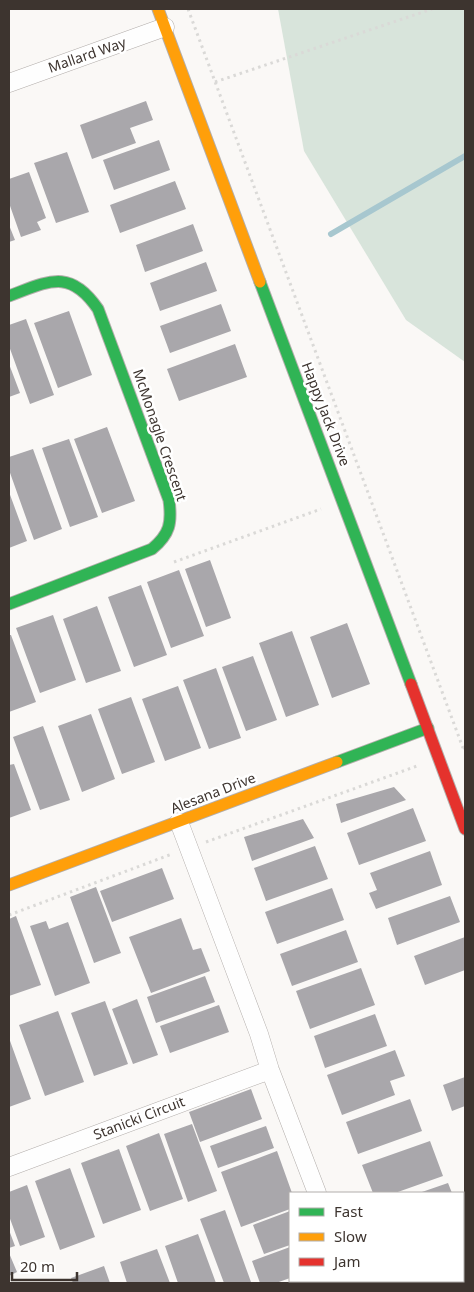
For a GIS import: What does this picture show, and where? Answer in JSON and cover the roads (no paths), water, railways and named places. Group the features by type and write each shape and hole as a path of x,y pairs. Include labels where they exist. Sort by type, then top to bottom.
{"street":[{"name":"Happy Jack Drive","path":"158,9 465,830"},
{"name":"Mallard Way","path":"9,83 165,27"},
{"name":"McMonagle Crescent","path":"9,296 42,284 62,280 79,285 90,295 98,309 169,500 171,514 169,529 164,541 152,550 9,604"},
{"name":"Alesana Drive","path":"9,885 428,728"},
{"path":"179,822 317,1192"},
{"name":"Stanicki Circuit","path":"9,1167 270,1070"}],"waterway":[{"path":"331,234 465,156"}]}
